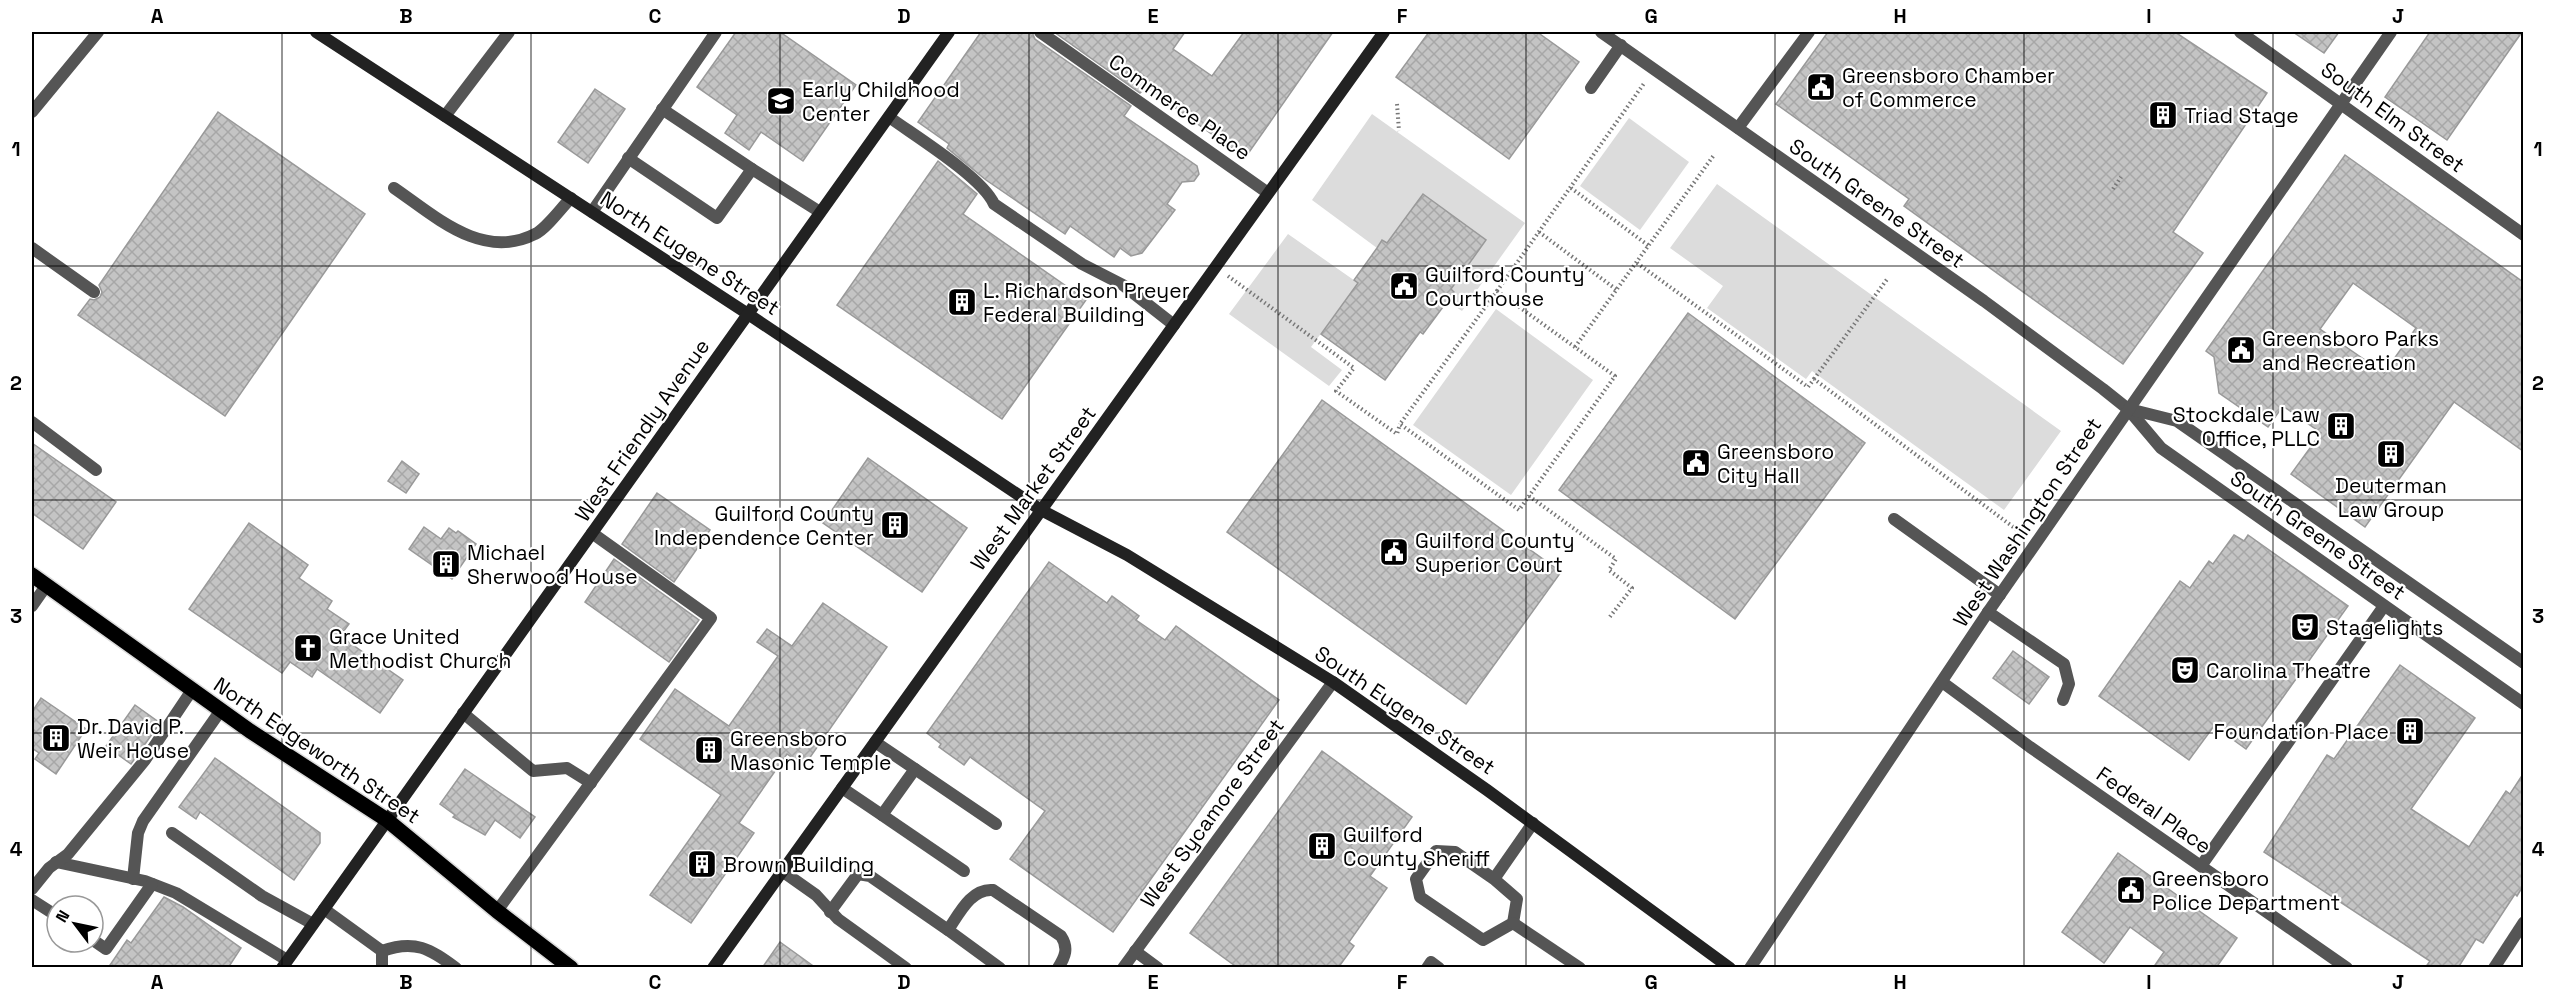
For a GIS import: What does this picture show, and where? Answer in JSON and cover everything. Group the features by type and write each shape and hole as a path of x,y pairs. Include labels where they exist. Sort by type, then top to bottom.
{"main road":[{"name":"North Eugene Street","path":"316,32 748,314 1041,510"},
{"name":"West Friendly Avenue","path":"285,964 949,32"},
{"name":"West Market Street","path":"713,968 1384,32"},
{"name":"South Eugene Street","path":"1041,510 1127,555 1333,682 1730,968"},
{"name":"North Edgeworth Street","path":"32,575 192,690 387,820 554,961 571,968"}],"street":[{"path":"32,112 98,32"},
{"path":"445,116 509,32"},
{"path":"592,212 716,32"},
{"name":"Commerce Place","path":"1040,32 1268,193"},
{"name":"South Greene Street","path":"1601,32 1983,302 2128,409 2161,448 2523,704"},
{"path":"1738,129 1809,32"},
{"name":"South Elm Street","path":"2240,32 2523,235"},
{"name":"West Washington Street","path":"1750,968 1988,612 2391,32"},
{"path":"1591,88 1621,45"},
{"path":"662,109 820,212"},
{"path":"888,117 965,172 989,193 994,204 1082,264 1124,285 1174,325"},
{"path":"628,158 717,218 752,169"},
{"path":"394,188 449,226 474,239 503,244 536,234 571,198"},
{"path":"32,248 94,292"},
{"name":"South Greene Street","path":"2128,409 2177,421 2523,663"},
{"path":"32,422 96,471"},
{"path":"1894,519 2001,595"},
{"path":"497,911 711,618 592,533"},
{"path":"32,606 46,586"},
{"path":"2201,866 2384,606"},
{"path":"1988,612 2064,664 2069,684 2063,700"},
{"name":"West Sycamore Street","path":"1123,968 1333,682"},
{"name":"Federal Place","path":"1942,682 2030,747 2347,968"},
{"path":"32,889 40,876 68,854 145,759 192,690"},
{"path":"133,879 138,833 143,821 221,710"},
{"path":"463,713 533,771 567,768 591,783"},
{"path":"875,742 996,824"},
{"path":"882,815 915,769"},
{"path":"842,788 964,871"},
{"path":"1494,879 1533,824"},
{"path":"172,833 262,896 313,924"},
{"path":"1436,851 1455,852 1494,879 1517,899 1513,923 1483,940 1420,897 1416,879 1436,851"},
{"path":"56,862 133,879 176,892 285,964"},
{"path":"782,871 816,895 834,916 906,968"},
{"path":"834,916 858,874 870,876 1000,968"},
{"path":"105,948 152,884"},
{"path":"948,930 970,899 985,889 998,891 1056,932 1065,941 1063,959 1058,968"},
{"path":"32,900 45,908"},
{"path":"324,909 382,951"},
{"path":"2494,968 2523,922"},
{"path":"1513,923 1575,966"},
{"path":"382,951 396,946 414,945 432,950 456,968"},
{"path":"382,951 382,968"},
{"path":"1135,951 1158,968"},
{"path":"1427,968 1431,962 1439,968"}],"path":[{"path":"1215,267 1354,368 1336,392 1396,434 1655,69"},
{"path":"1397,104 1399,131"},
{"path":"1575,347 1714,155"},
{"path":"2113,189 2121,177"},
{"path":"1571,188 1649,246"},
{"path":"1539,232 1617,290"},
{"path":"1637,263 1808,387 1888,278"},
{"path":"1401,424 1519,510 1615,376 1497,291"},
{"path":"1814,379 2037,544"},
{"path":"1529,496 1616,558 1609,570 1632,588 1609,618"}],"shaded area":[{"path":"1372,114 1525,223 1462,311 1447,301 1451,289 1486,240 1423,194 1387,243 1382,240 1377,248 1312,200"},
{"path":"1629,118 1689,162 1640,230 1580,186"},
{"path":"1717,184 2061,431 2004,510 1812,371 1806,379 1707,308 1723,286 1670,248"},
{"path":"1288,234 1358,283 1311,347 1342,370 1329,386 1229,314"},
{"path":"1496,309 1593,380 1511,495 1413,425"}],"building":[{"name":"Early Childhood Center","path":"736,32 780,32 856,85 803,161 761,132 749,150 725,133 737,115 697,87"},
{"path":"981,32 1032,32 1035,39 1131,106 1124,116 1197,166 1199,174 1194,181 1182,182 1167,204 1175,210 1142,253 1131,256 1120,248 1114,257 1070,226 1065,234 986,180 947,148 949,144 918,122"},
{"path":"1054,32 1185,32 1173,49 1212,76 1244,32 1333,32 1245,158 1146,87 1140,93"},
{"path":"1429,32 1537,32 1579,62 1509,159 1396,77"},
{"path":"1828,32 2175,32 2267,93 2173,232 2203,253 2123,364 1904,206 1909,199 1776,104"},
{"path":"2293,32 2339,32 2324,53"},
{"path":"2430,32 2522,32 2447,140 2385,97"},
{"path":"595,89 625,109 588,163 558,142"},
{"path":"218,112 365,214 225,416 78,315 90,299 100,297 102,292 99,285"},
{"path":"2345,155 2523,282 2523,451 2454,402 2365,527 2291,474 2321,433 2283,406 2268,427 2219,393 2214,357 2206,351","holes":["2353,283 2416,328 2384,373 2320,329"]},
{"name":"L. Richardson Preyer Federal Building","path":"938,161 977,194 963,214 1086,300 1002,419 837,305"},
{"name":"Guilford County Courthouse","path":"1423,194 1486,240 1451,289 1454,292 1423,334 1420,332 1385,380 1321,334 1358,283 1354,280 1382,240 1387,243"},
{"path":"1688,313 1865,443 1735,619 1559,490"},
{"name":"Guilford County Superior Court","path":"1322,400 1561,572 1466,704 1227,532"},
{"path":"32,443 116,502 83,549 32,513"},
{"name":"Guilford County Independence Center","path":"868,458 967,528 922,592 823,523"},
{"path":"402,461 419,474 406,493 388,481"},
{"path":"657,493 710,530 674,582 622,544"},
{"path":"249,523 308,565 299,578 332,601 327,609 349,624 340,636 403,680 380,713 317,669 312,677 290,662 282,673 189,609"},
{"name":"Michael Sherwood House","path":"424,527 441,539 449,528 456,533 458,531 476,544 452,579 409,549"},
{"name":"Carolina Theatre","path":"2234,535 2244,541 2248,535 2348,606 2246,749 2214,726 2189,760 2099,696 2180,581 2190,588 2209,561 2213,564"},
{"path":"614,559 699,620 669,662 585,602"},
{"path":"1049,562 1107,603 1112,596 1139,616 1136,620 1165,640 1176,626 1279,700 1113,932 1010,859 1045,811 970,757 964,765 939,747 941,744 927,733"},
{"path":"823,603 887,647 804,766 787,754 739,823 754,833 691,923 650,895 721,795 640,739 675,689 729,726 778,656 757,642 767,629 792,646"},
{"path":"2013,651 2049,677 2029,704 1993,678"},
{"path":"2400,665 2475,718 2411,809 2469,847 2506,791 2510,794 2523,774 2523,886 2517,896 2515,894 2483,943 2476,939 2458,968 2425,968 2430,961 2264,852 2327,755 2334,759"},
{"name":"Dr. David P. Weir House","path":"41,698 86,729 56,774 35,759 39,753 32,748 32,712"},
{"path":"135,705 160,723 131,764 106,746"},
{"name":"Guilford County Sheriff","path":"1322,751 1412,817 1370,876 1387,888 1349,942 1354,946 1338,968 1238,968 1190,933"},
{"path":"215,758 320,833 320,843 294,880 200,812 196,819 179,807"},
{"path":"465,769 535,817 520,838 495,820 485,835 453,817 455,815 440,804"},
{"name":"Greensboro Police Department","path":"2118,853 2237,938 2216,968 2153,968 2164,952 2130,927 2104,963 2062,932"},
{"path":"164,897 183,907 241,948 228,968 108,968 127,940 131,943"},
{"path":"780,942 816,968 762,968"}],"place":[{"name":"Greensboro Chamber of Commerce","path":"1821,87"},
{"name":"Early Childhood Center","path":"781,101"},
{"name":"Triad Stage","path":"2163,115"},
{"name":"Guilford County Courthouse","path":"1404,286"},
{"name":"L. Richardson Preyer Federal Building","path":"962,302"},
{"name":"Greensboro Parks and Recreation","path":"2241,350"},
{"name":"Stockdale Law Office, PLLC","path":"2341,426"},
{"name":"Deuterman Law Group","path":"2391,454"},
{"name":"Greensboro City Hall","path":"1696,463"},
{"name":"Guilford County Independence Center","path":"895,525"},
{"name":"Guilford County Superior Court","path":"1394,552"},
{"name":"Michael Sherwood House","path":"446,564"},
{"name":"Stagelights","path":"2305,627"},
{"name":"Grace United Methodist Church","path":"308,648"},
{"name":"Carolina Theatre","path":"2185,670"},
{"name":"Foundation Place","path":"2410,731"},
{"name":"Dr. David P. Weir House","path":"56,738"},
{"name":"Greensboro Masonic Temple","path":"709,750"},
{"name":"Guilford County Sheriff","path":"1322,846"},
{"name":"Brown Building","path":"702,864"},
{"name":"Greensboro Police Department","path":"2131,890"}]}
